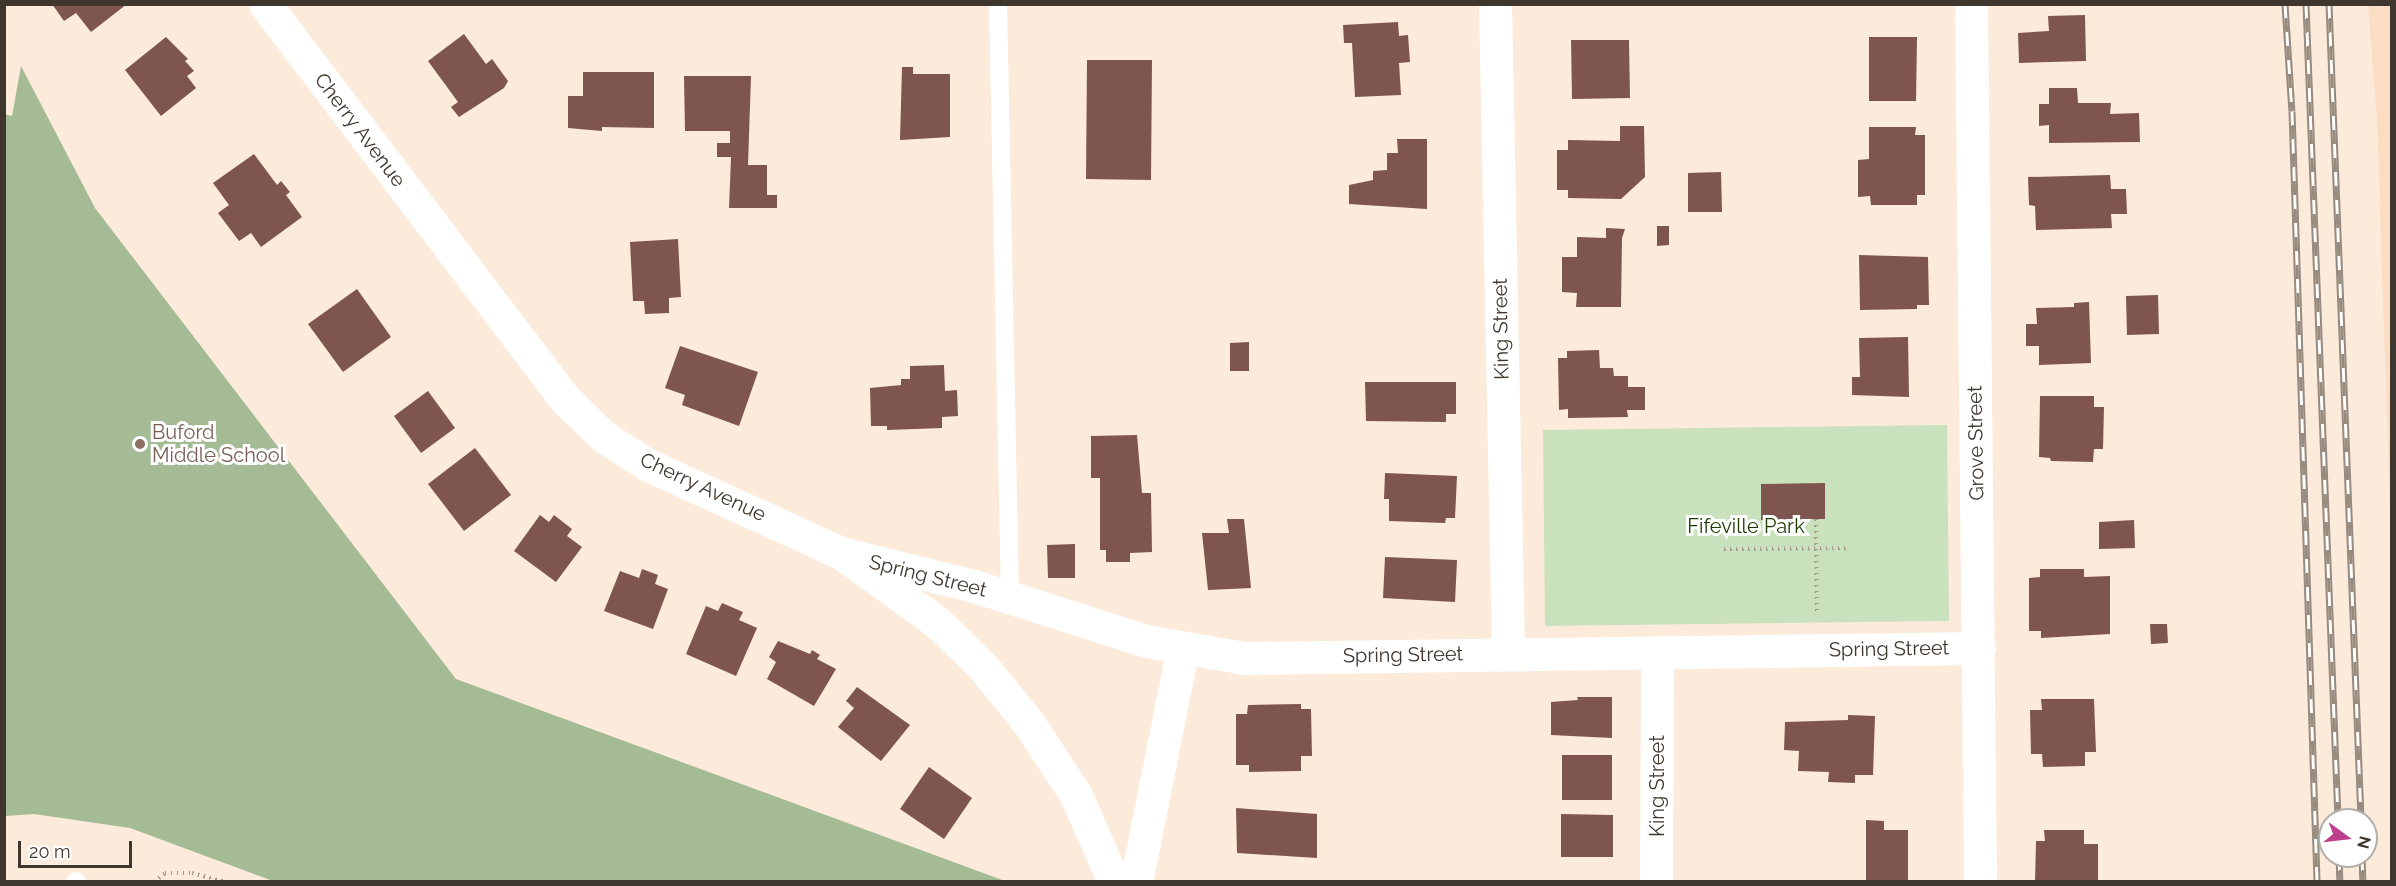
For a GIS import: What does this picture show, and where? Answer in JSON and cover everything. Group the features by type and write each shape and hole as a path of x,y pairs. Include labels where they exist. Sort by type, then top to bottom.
{"street":[{"name":"Cherry Avenue","path":"265,4 564,398 603,436 648,465 841,554 938,623 983,667 1028,722 1076,795 1114,882"},
{"name":"King Street","path":"1495,4 1508,654"},
{"name":"Grove Street","path":"1971,4 1980,882"},
{"name":"Spring Street","path":"841,554 1010,598 1182,651 1243,658 1978,648"},
{"path":"1136,882 1182,651"},
{"name":"King Street","path":"1656,882 1657,654"}],"lane":[{"path":"998,4 1010,598"}],"path":[{"path":"1816,519 1817,651"},
{"path":"1724,549 1847,548"},
{"path":"154,882 165,873 183,873 225,882"}],"shaded area":[{"path":"2368,5 2392,5 2391,538 2377,119"}],"green space":[{"name":"Buford Middle School","path":"21,66 95,208 456,679 1005,881 273,881 130,828 34,814 5,816 4,114 12,116"},
{"name":"Fifeville Park","path":"1947,425 1949,621 1545,626 1543,430"}],"building":[{"path":"52,4 127,4 91,32 76,13 64,21"},
{"path":"2085,15 2086,61 2019,63 2018,33 2049,31 2048,16"},
{"path":"1398,22 1399,36 1408,35 1410,62 1399,63 1401,95 1355,97 1352,43 1344,43 1343,25"},
{"path":"464,34 486,64 492,59 508,81 504,88 459,117 451,107 458,102 428,61"},
{"path":"166,37 188,59 185,61 194,71 187,76 196,88 161,116 125,70"},
{"path":"1869,37 1917,37 1916,101 1869,101"},
{"path":"1571,40 1629,40 1630,98 1572,99"},
{"path":"1087,60 1152,60 1151,180 1086,179"},
{"path":"902,67 913,67 913,74 950,74 950,137 900,140"},
{"path":"583,72 654,72 654,128 602,127 602,131 568,128 568,96 583,96"},
{"path":"684,76 751,76 748,165 767,165 767,195 777,195 777,208 729,208 731,157 717,157 717,143 730,143 730,131 685,131"},
{"path":"2049,88 2077,88 2078,103 2111,103 2110,114 2139,113 2140,142 2049,143 2049,125 2039,126 2039,104 2049,104"},
{"path":"1620,126 1644,126 1645,177 1621,199 1568,198 1568,190 1557,190 1557,150 1568,150 1568,140 1620,141"},
{"path":"1869,127 1916,127 1915,135 1925,135 1925,195 1917,195 1917,205 1871,205 1870,196 1858,197 1858,160 1869,159"},
{"path":"1397,139 1427,139 1427,209 1349,204 1349,185 1373,180 1373,171 1387,170 1387,153 1398,153"},
{"path":"254,154 277,185 281,181 290,192 286,195 302,217 261,247 251,233 239,241 218,213 229,205 213,183"},
{"path":"1721,172 1722,212 1688,212 1688,173"},
{"path":"2110,175 2111,189 2126,189 2127,214 2111,214 2112,228 2036,230 2035,206 2029,205 2028,177"},
{"path":"1657,226 1669,226 1669,245 1657,246"},
{"path":"1606,228 1625,229 1622,238 1621,307 1576,307 1577,293 1562,292 1562,257 1577,257 1577,237 1606,238"},
{"path":"678,239 681,297 669,298 669,313 645,314 644,301 633,301 630,242"},
{"path":"1859,255 1928,257 1929,305 1917,305 1917,309 1860,310"},
{"path":"357,289 391,337 343,372 308,324"},
{"path":"2158,295 2159,334 2127,335 2126,296"},
{"path":"2089,302 2091,363 2039,365 2039,346 2026,346 2026,324 2037,324 2036,308 2074,307 2074,303"},
{"path":"1908,337 1909,397 1852,395 1852,377 1860,377 1859,338"},
{"path":"1249,342 1249,371 1230,371 1230,343"},
{"path":"680,346 758,372 739,426 682,405 685,395 665,388"},
{"path":"1599,350 1600,368 1613,368 1614,376 1628,376 1628,387 1645,387 1645,410 1627,410 1628,417 1568,418 1568,409 1559,410 1558,358 1567,358 1567,351"},
{"path":"944,365 945,391 957,390 958,416 942,417 942,428 887,430 887,426 871,426 870,388 901,385 901,379 910,379 910,366"},
{"path":"1365,382 1456,382 1456,414 1446,414 1446,422 1366,421"},
{"path":"428,391 455,428 421,453 394,416"},
{"path":"2040,396 2094,396 2094,407 2104,407 2103,449 2094,449 2093,462 2051,461 2050,458 2039,457"},
{"path":"1137,435 1142,493 1151,493 1152,552 1130,553 1130,562 1106,562 1106,550 1100,550 1100,478 1091,478 1091,436"},
{"path":"475,448 511,495 464,531 428,484"},
{"path":"1385,473 1457,476 1455,518 1446,518 1445,523 1389,521 1389,499 1384,499"},
{"path":"1825,483 1825,519 1761,520 1761,484"},
{"path":"540,515 549,522 554,515 572,529 567,536 582,547 556,582 514,551"},
{"path":"1227,519 1244,519 1251,588 1208,590 1202,533 1229,533"},
{"path":"2134,520 2135,548 2099,549 2099,522"},
{"path":"1075,544 1075,578 1048,578 1047,545"},
{"path":"1385,557 1457,560 1455,602 1383,598"},
{"path":"642,569 658,575 655,584 668,589 653,629 604,611 620,571 639,578"},
{"path":"2040,569 2084,569 2084,577 2110,576 2110,634 2041,638 2041,631 2029,631 2029,578 2040,577"},
{"path":"722,603 743,612 739,620 757,628 736,676 686,654 706,606 718,611"},
{"path":"2150,624 2167,624 2168,643 2151,644"},
{"path":"778,641 810,654 812,650 820,655 817,659 836,669 814,706 767,679 776,662 769,657"},
{"path":"857,687 910,725 881,761 838,727 854,708 846,701"},
{"path":"1577,697 1612,697 1612,738 1551,735 1551,702 1578,700"},
{"path":"2041,699 2094,699 2096,752 2085,752 2085,766 2043,767 2042,754 2031,754 2030,710 2042,710"},
{"path":"1301,704 1301,709 1311,709 1312,756 1301,756 1301,771 1249,772 1249,765 1236,765 1236,714 1247,714 1248,705"},
{"path":"1848,715 1875,716 1873,775 1855,775 1855,783 1828,782 1829,772 1798,771 1799,751 1784,750 1785,722 1848,720"},
{"path":"1562,755 1612,755 1612,800 1562,800"},
{"path":"929,767 972,798 944,839 900,809"},
{"path":"1236,808 1317,814 1317,858 1237,853"},
{"path":"1561,814 1613,815 1613,857 1561,857"},
{"path":"1866,820 1884,821 1884,830 1908,830 1908,882 1866,882"},
{"path":"2044,830 2084,830 2084,844 2098,844 2098,882 2035,882 2036,841 2045,841"}],"railway":[{"path":"2285,4 2292,111 2317,882"},
{"path":"2306,4 2338,808"},
{"path":"2329,4 2361,808"},
{"path":"2339,868 2340,882"},
{"path":"2362,868 2363,882"}],"place":[{"name":"Buford Middle School","path":"140,444"}]}
